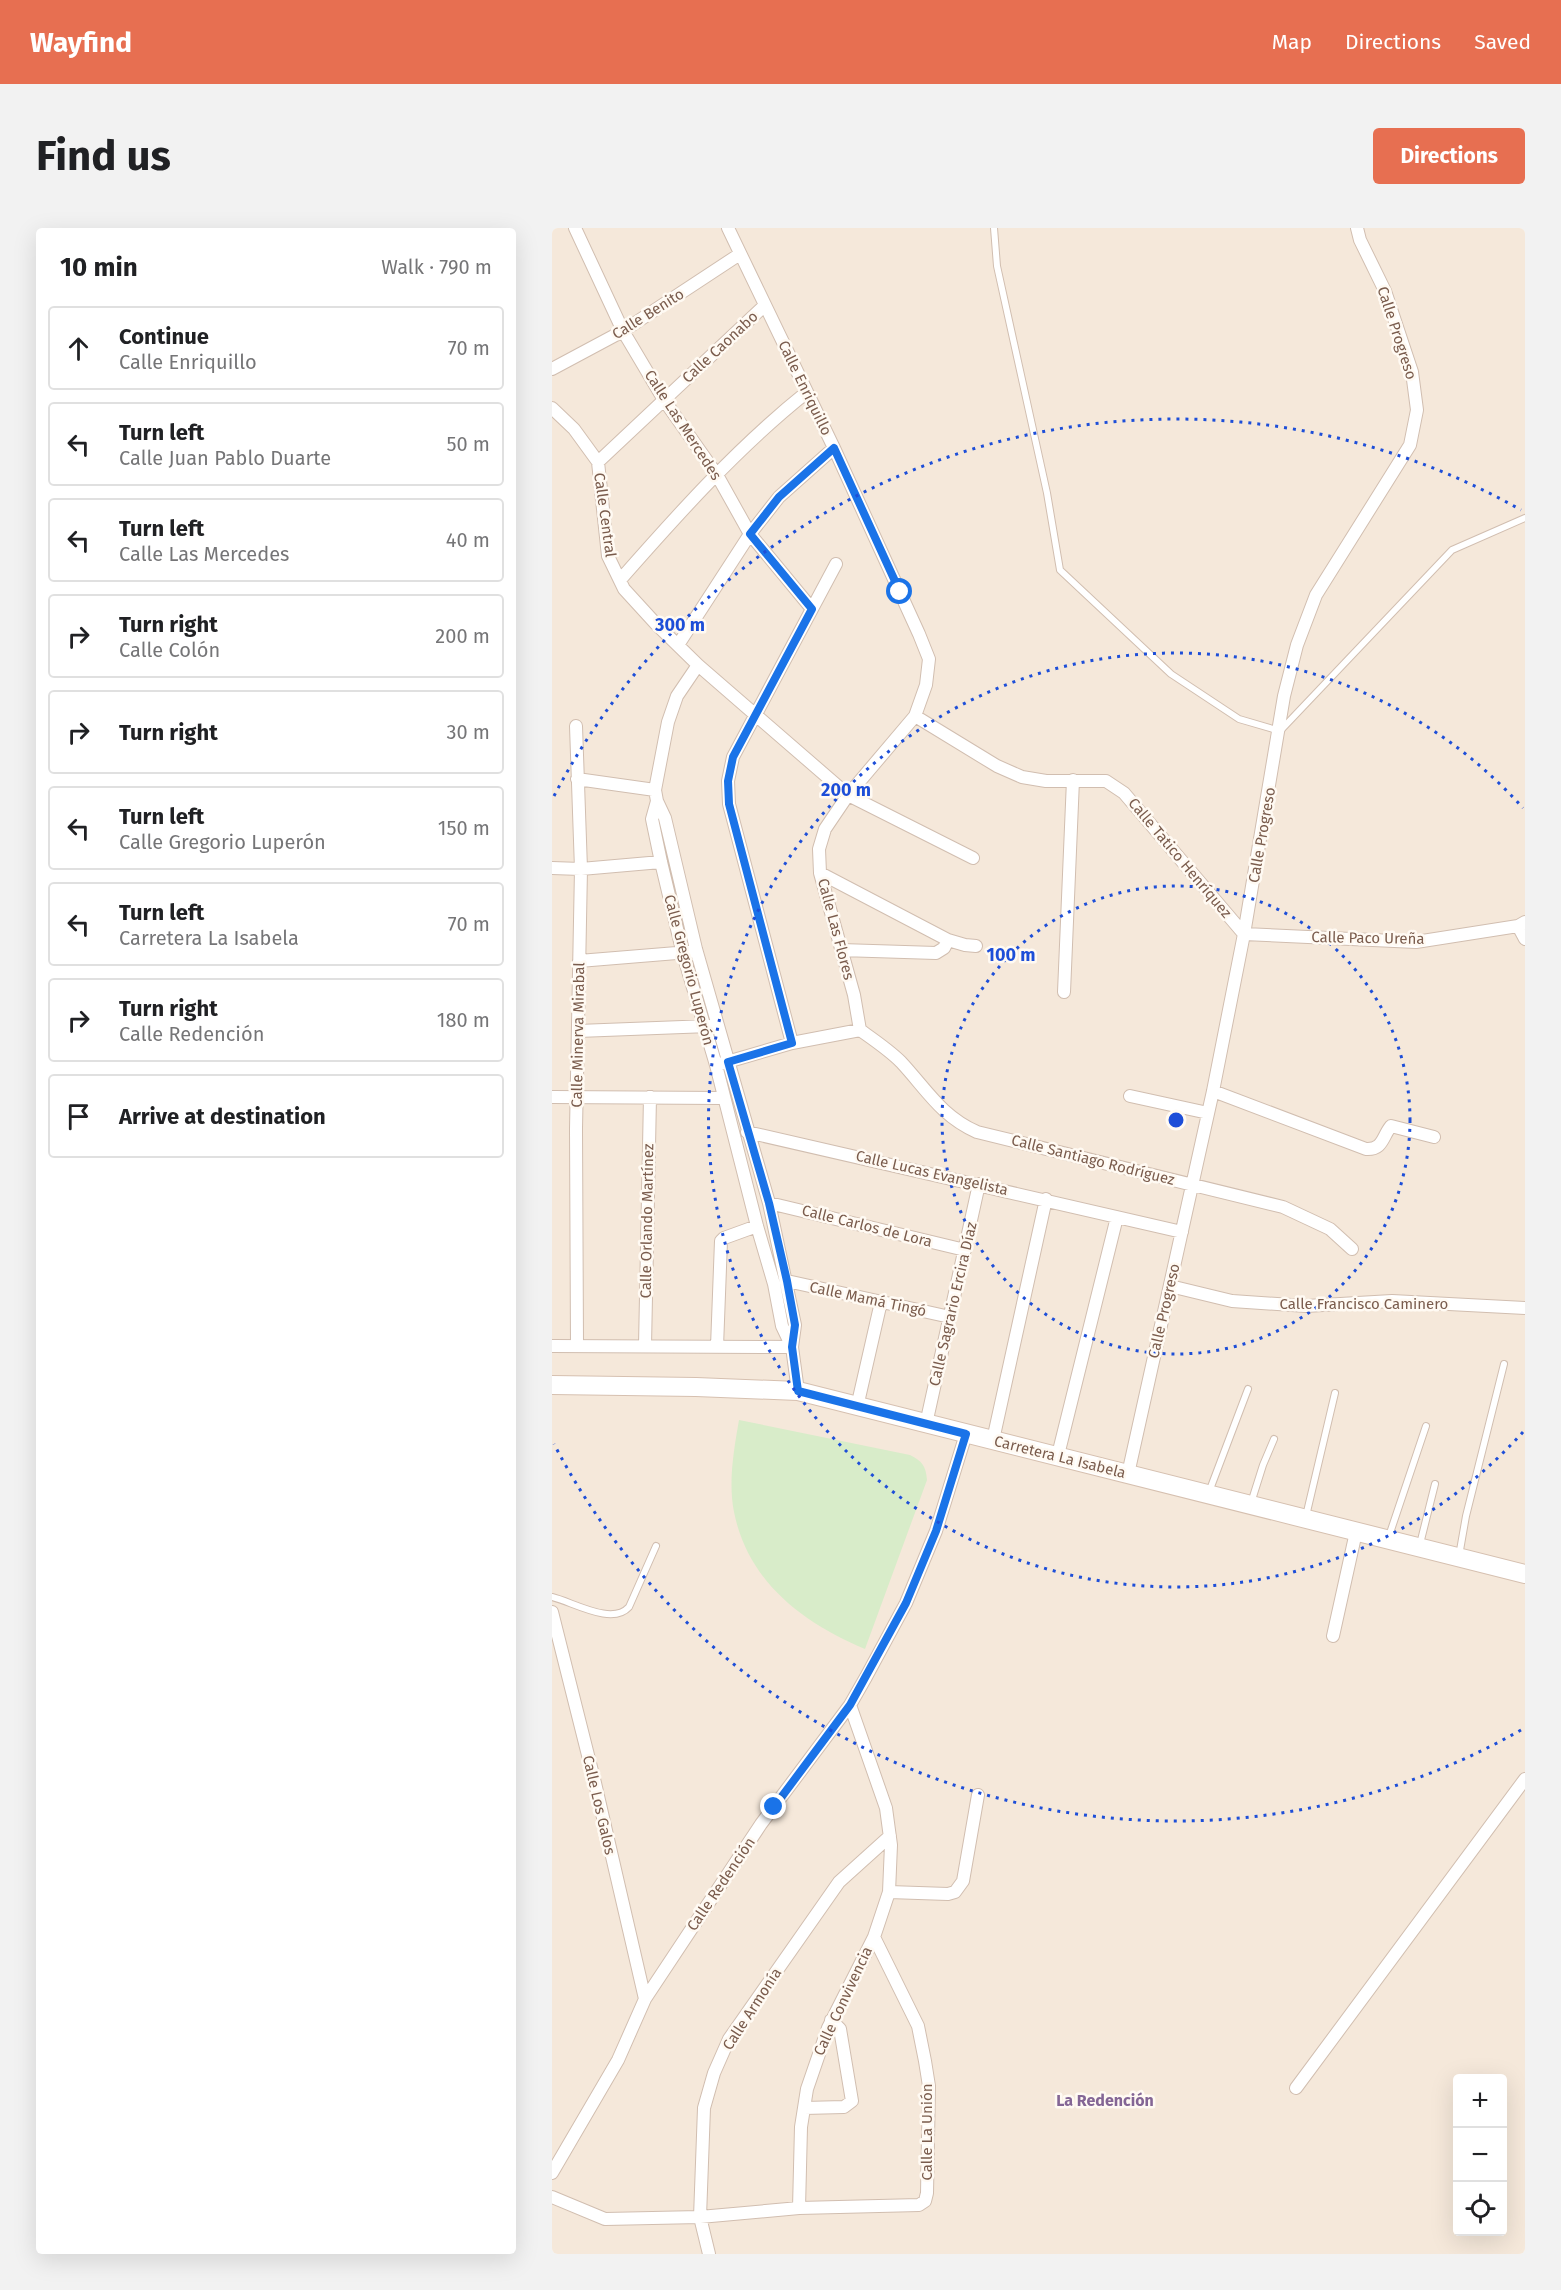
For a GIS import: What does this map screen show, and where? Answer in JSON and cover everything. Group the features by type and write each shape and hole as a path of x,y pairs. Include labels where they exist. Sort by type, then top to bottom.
{"main road":[{"name":"Carretera La Isabela","path":"552,1385 798,1391 1525,1574"}],"street":[{"name":"Calle Las Mercedes","path":"574,228 623,332 664,400 717,476 750,534 812,609"},
{"name":"Calle Enriquillo","path":"728,228 834,448 929,659 926,685 915,716"},
{"name":"Calle Progreso","path":"1128,1474 1213,1091 1244,934 1280,731 1284,696 1297,645 1316,596 1410,445 1417,410 1409,362 1385,291 1360,240 1357,228"},
{"name":"Calle Benito","path":"552,369 623,332 740,254"},
{"name":"Calle Caonabo","path":"598,462 764,306"},
{"path":"620,580 674,518 774,417 807,392"},
{"name":"Calle Central","path":"552,408 574,429 598,462 608,556 624,589 698,665 848,795 973,858"},
{"path":"678,645 750,534 779,497 834,448"},
{"path":"792,1043 729,804 728,781 733,757 836,564"},
{"name":"Calle Gregorio Luperón","path":"698,665 677,696 668,722 652,819 661,862 689,952 716,1026 722,1063 723,1098 774,1284 782,1326 792,1347"},
{"name":"Calle Tatico Henríquez","path":"915,716 997,766 1022,777 1038,780 1106,781 1125,793 1244,934"},
{"name":"Calle Las Flores","path":"860,1030 854,995 820,873 819,849 825,829 848,795 915,716"},
{"name":"Calle Minerva Mirabal","path":"576,726 581,869 576,1097 577,1345"},
{"path":"577,779 656,796"},
{"path":"1064,992 1073,780"},
{"name":"Calle Gregorio Luperón","path":"656,796 665,818 703,1027 722,1063 769,1203 795,1325 792,1347 798,1391"},
{"path":"552,868 581,869 661,862"},
{"path":"820,873 948,940 976,946"},
{"path":"1521,924 1525,939"},
{"name":"Calle Paco Ureña","path":"1244,934 1416,942 1521,924"},
{"path":"841,950 936,953 944,948 948,940"},
{"path":"579,961 689,952"},
{"path":"578,1031 716,1026"},
{"path":"722,1063 792,1043 860,1030"},
{"name":"Calle Santiago Rodríguez","path":"860,1030 899,1060 944,1112 958,1124 976,1132 1283,1207 1330,1229 1352,1249"},
{"path":"1213,1091 1366,1149 1375,1149 1382,1143 1390,1126 1434,1137"},
{"path":"1130,1096 1208,1113"},
{"path":"552,1097 723,1098"},
{"name":"Calle Orlando Martínez","path":"645,1346 650,1097"},
{"name":"Calle Lucas Evangelista","path":"747,1132 1182,1232"},
{"name":"Calle Sagrario Ercira Díaz","path":"926,1424 980,1184"},
{"path":"993,1440 1046,1199"},
{"name":"Calle Carlos de Lora","path":"769,1203 965,1250"},
{"path":"1058,1455 1117,1217"},
{"path":"717,1347 721,1241 757,1226"},
{"name":"Calle Mamá Tingó","path":"787,1281 950,1317"},
{"name":"Calle Francisco Caminero","path":"1170,1286 1232,1301 1306,1306 1392,1301 1525,1308"},
{"path":"857,1407 881,1302"},
{"path":"552,1346 792,1347"},
{"name":"Calle Redención","path":"552,2173 618,2060 645,1999 761,1824 850,1705 906,1603 936,1531 966,1434"},
{"path":"1333,1636 1356,1532"},
{"name":"Calle Los Galos","path":"552,1612 557,1654 645,1999"},
{"path":"850,1705 886,1808 890,1836 889,1892 874,1937"},
{"path":"1296,2088 1525,1779"},
{"path":"889,1892 948,1894 959,1888 963,1881 978,1795"},
{"name":"Calle Armonía","path":"709,2254 700,2217 704,2108 714,2073 729,2039 839,1882 890,1836"},
{"name":"Calle La Unión","path":"552,2198 605,2219 700,2217 799,2208 919,2205 925,2202 929,2086 925,2061 918,2026 874,1937"},
{"name":"Calle Convivencia","path":"799,2208 807,2089 831,2020 874,1937"},
{"path":"804,2108 844,2108 852,2101 840,2029 831,2020"}],"lane":[{"path":"994,228 997,266 1045,482 1060,570 1171,674 1239,718 1280,731 1452,550 1525,518"},
{"path":"1459,1557 1466,1516 1504,1364"},
{"path":"1208,1495 1248,1389"},
{"path":"1306,1519 1335,1393"},
{"path":"1387,1540 1426,1426"},
{"path":"1250,1505 1274,1439"},
{"path":"1420,1548 1435,1484"},
{"path":"552,1597 570,1601 594,1612 623,1614 629,1607 656,1546"}],"shaded area":[{"path":"552,228 1525,228 1525,2254 552,2254"}],"green space":[{"path":"739,1420 910,1455 920,1462 926,1471 927,1480 865,1649 842,1639 800,1613 765,1579 752,1559 741,1537 732,1501 732,1466"}],"district":[{"name":"La Redención","path":"1105,2100"}],"route":[{"path":"774,1807 850,1705 906,1603 936,1531 966,1434 798,1391 792,1347 795,1325 787,1281 769,1203 728,1062 792,1043 729,804 728,781 733,757 812,609 750,534 779,497 834,448 900,592"}]}
